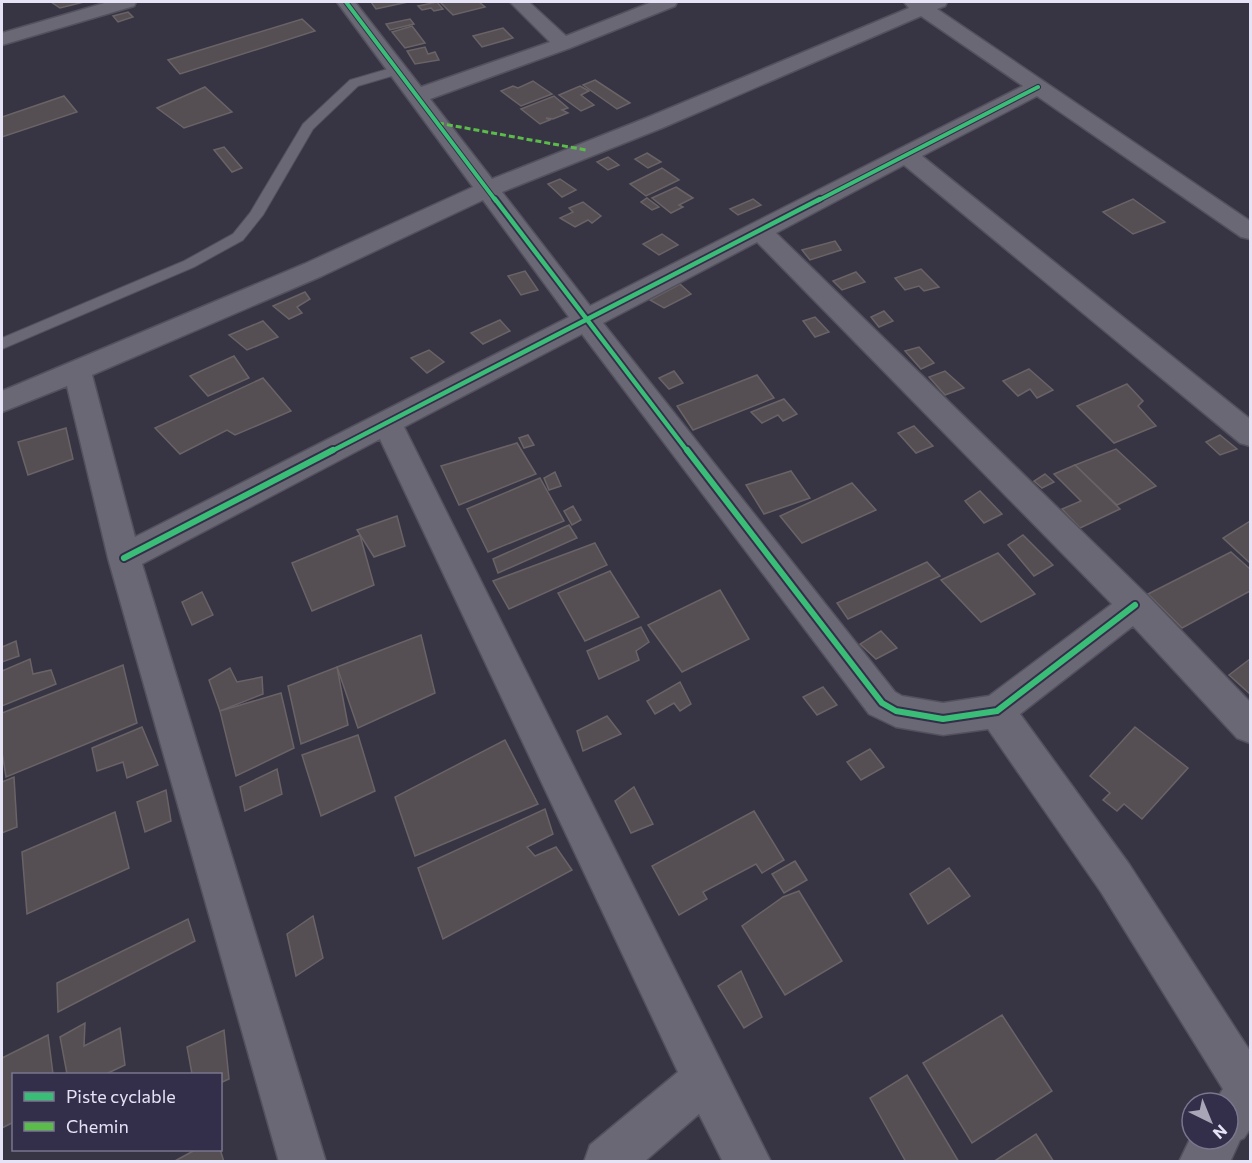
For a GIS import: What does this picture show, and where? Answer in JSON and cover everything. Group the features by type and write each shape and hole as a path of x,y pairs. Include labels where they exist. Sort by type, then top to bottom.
{"street":[{"path":"2,39 127,2"},
{"path":"346,2 585,319 882,703 896,711 943,719 997,711 1136,605"},
{"path":"519,2 563,44"},
{"path":"417,96 563,44 668,2"},
{"path":"2,402 313,270 488,189 654,123 925,4 1038,87 1251,232"},
{"path":"124,558 1038,87"},
{"path":"906,155 1251,435"},
{"path":"760,231 1136,605 1251,726"},
{"path":"76,370 124,558 303,1161"},
{"path":"387,423 705,1079 748,1161"},
{"path":"997,711 1115,878 1243,1101"},
{"path":"607,1161 705,1079"}],"lane":[{"path":"2,344 189,264 238,237 256,215 308,127 354,83 398,70"}],"building":[{"path":"51,2 84,2 60,8"},
{"path":"371,2 408,2 376,9"},
{"path":"437,2 443,9 422,10 418,6"},
{"path":"440,2 479,2 485,7 453,15"},
{"path":"128,12 133,17 118,22 113,16"},
{"path":"302,19 315,31 180,74 168,60"},
{"path":"410,19 414,24 390,30 386,24"},
{"path":"412,26 425,43 405,48 392,32"},
{"path":"503,28 513,38 482,47 473,36"},
{"path":"425,47 428,54 435,52 439,60 415,64 407,51"},
{"path":"595,80 630,103 617,109 583,85"},
{"path":"533,81 552,94 521,106 501,91 513,86 518,88"},
{"path":"580,86 589,91 581,95 594,105 581,111 559,95"},
{"path":"205,87 232,112 184,128 157,108"},
{"path":"64,96 77,112 2,137 2,117"},
{"path":"554,96 568,108 562,110 568,113 553,119 546,118 550,120 540,124 521,109"},
{"path":"224,147 242,168 232,172 214,150"},
{"path":"647,153 661,162 648,168 635,159"},
{"path":"608,157 619,165 608,170 597,162"},
{"path":"662,168 679,180 646,196 630,184"},
{"path":"560,179 576,190 562,197 548,184"},
{"path":"676,187 693,198 679,205 683,207 671,213 652,198"},
{"path":"647,198 659,207 652,210 641,202"},
{"path":"753,199 761,205 738,215 730,209"},
{"path":"1133,199 1165,222 1133,234 1103,212"},
{"path":"583,202 601,216 592,223 588,220 575,227 560,218 573,212 569,208"},
{"path":"662,234 678,245 659,255 643,244"},
{"path":"835,241 841,250 810,260 802,250"},
{"path":"921,269 939,287 924,291 919,286 905,290 895,278"},
{"path":"525,271 538,290 521,295 508,276"},
{"path":"856,272 865,282 842,290 833,281"},
{"path":"680,284 691,294 664,308 650,300"},
{"path":"305,292 310,299 297,307 302,313 289,319 273,306"},
{"path":"884,311 893,321 879,327 871,317"},
{"path":"815,317 829,332 815,337 803,321"},
{"path":"500,320 510,331 483,344 471,333"},
{"path":"263,321 278,337 247,350 229,335"},
{"path":"919,347 934,363 921,369 905,351"},
{"path":"429,350 444,362 427,373 411,358"},
{"path":"234,356 249,378 208,396 190,376"},
{"path":"1029,369 1053,390 1037,398 1030,389 1018,396 1003,381"},
{"path":"674,371 683,383 669,389 659,378"},
{"path":"945,371 964,388 945,395 929,377"},
{"path":"757,375 774,398 693,430 677,406"},
{"path":"263,378 291,411 235,435 227,430 180,454 155,428"},
{"path":"1127,384 1143,401 1138,406 1156,426 1114,443 1077,406"},
{"path":"784,399 797,414 783,421 778,415 762,423 751,412"},
{"path":"914,426 933,446 916,453 898,433"},
{"path":"66,428 73,459 28,475 18,442"},
{"path":"528,435 534,445 524,448 519,438"},
{"path":"1220,435 1237,449 1220,455 1206,442"},
{"path":"517,443 536,474 459,505 441,466"},
{"path":"1116,449 1156,486 1117,505 1075,465"},
{"path":"1075,465 1120,509 1080,528 1062,509 1081,501 1054,474"},
{"path":"791,471 810,498 764,514 746,485"},
{"path":"555,472 561,486 549,490 544,478"},
{"path":"1045,474 1054,482 1042,488 1034,481"},
{"path":"540,478 564,521 488,552 467,509"},
{"path":"852,483 876,510 802,543 780,516"},
{"path":"980,491 1002,514 984,523 965,501"},
{"path":"573,506 581,520 572,525 564,511"},
{"path":"397,516 405,546 374,557 357,530"},
{"path":"1250,521 1250,563 1223,538"},
{"path":"569,525 577,538 498,573 493,559"},
{"path":"360,535 374,585 312,611 292,563"},
{"path":"1023,535 1053,565 1034,576 1008,545"},
{"path":"595,543 607,565 509,609 493,581"},
{"path":"1231,552 1250,569 1250,591 1182,628 1148,594"},
{"path":"998,553 1035,594 981,622 941,580"},
{"path":"927,562 940,576 848,619 837,603"},
{"path":"610,571 639,617 585,641 558,593"},
{"path":"720,590 749,639 682,672 648,625"},
{"path":"202,592 213,615 192,625 182,602"},
{"path":"641,627 649,642 636,651 639,660 599,679 587,651"},
{"path":"881,631 897,648 876,659 860,644"},
{"path":"421,635 435,693 358,728 337,667"},
{"path":"16,641 19,656 2,662 2,647"},
{"path":"30,659 33,674 51,670 56,684 2,706 2,671"},
{"path":"1250,659 1250,694 1229,675"},
{"path":"123,665 137,723 6,777 2,752 2,713"},
{"path":"337,667 348,725 301,744 288,686"},
{"path":"230,668 237,682 262,677 263,694 220,711 209,680"},
{"path":"680,682 691,704 680,711 674,703 655,714 647,701"},
{"path":"823,687 837,705 817,715 803,697"},
{"path":"281,693 294,748 236,776 220,711"},
{"path":"607,716 621,734 583,751 577,731"},
{"path":"142,727 158,765 127,778 123,762 97,771 92,748"},
{"path":"1135,727 1188,768 1142,819 1124,804 1117,811 1103,800 1110,793 1090,776"},
{"path":"358,735 375,791 321,816 302,755"},
{"path":"505,740 538,804 415,856 395,797"},
{"path":"870,749 884,767 861,780 847,762"},
{"path":"277,769 282,794 245,811 240,787"},
{"path":"14,777 17,827 2,833 2,782"},
{"path":"634,787 653,824 631,833 615,801"},
{"path":"166,790 171,821 145,832 137,802"},
{"path":"545,809 553,834 527,847 535,856 556,847 572,870 443,939 418,868"},
{"path":"754,811 784,860 762,873 756,864 703,892 707,899 679,915 652,866"},
{"path":"115,812 129,868 27,914 22,852"},
{"path":"795,861 807,880 784,893 772,874"},
{"path":"949,868 970,896 928,924 910,894"},
{"path":"799,891 842,961 785,995 742,926 783,897"},
{"path":"313,916 323,958 296,976 287,934"},
{"path":"188,919 195,941 58,1012 57,983"},
{"path":"741,971 762,1017 744,1028 718,986"},
{"path":"1002,1015 1052,1091 972,1143 923,1063"},
{"path":"85,1023 84,1046 120,1028 125,1065 108,1073 67,1073 60,1037"},
{"path":"224,1030 229,1079 222,1082 222,1073 192,1073 187,1047"},
{"path":"48,1035 53,1073 12,1073 12,1123 2,1128 2,1058"},
{"path":"907,1075 959,1162 906,1162 870,1098"},
{"path":"1036,1134 1054,1162 993,1162"},
{"path":"193,1151 221,1151 224,1162 173,1162"}],"marked path":[{"path":"438,123 586,150"}],"cycle path":[{"path":"346,2 585,319 882,703 896,711 943,719 997,711 1135,605"},
{"path":"124,558 1038,87"}]}
